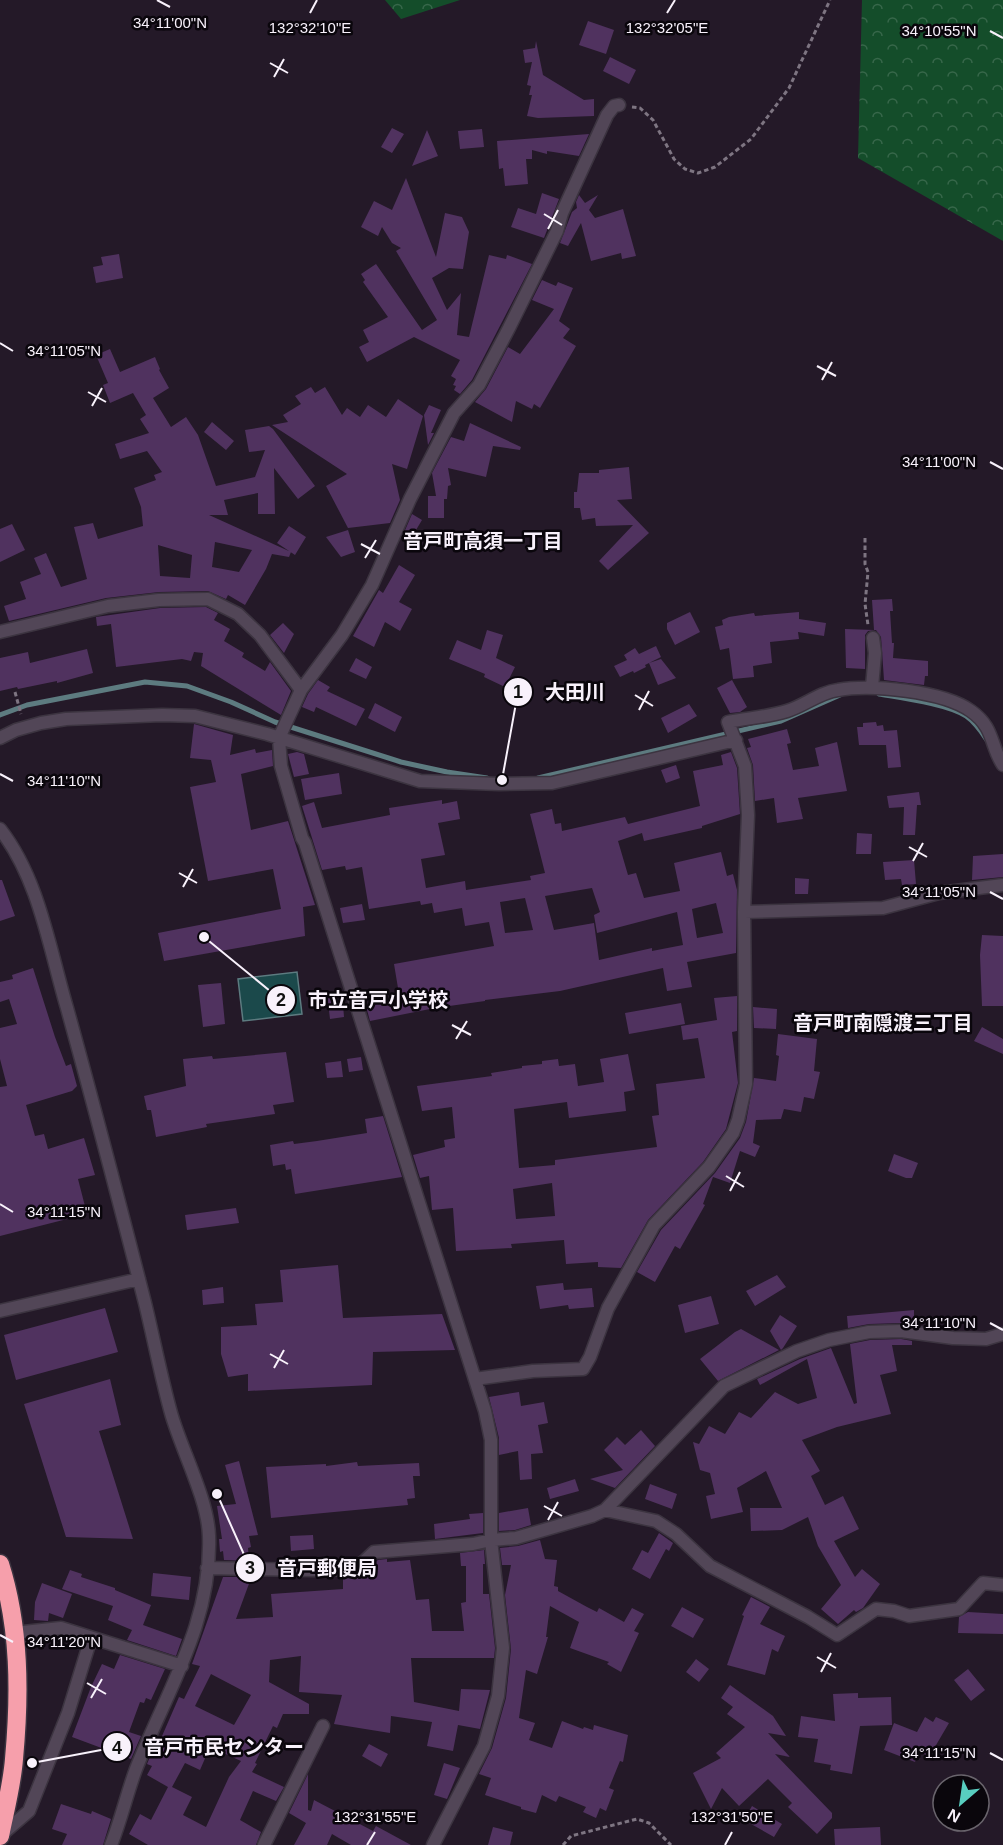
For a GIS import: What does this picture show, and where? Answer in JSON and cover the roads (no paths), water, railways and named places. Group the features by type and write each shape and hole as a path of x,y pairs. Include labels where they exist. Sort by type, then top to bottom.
{"highway":[{"path":"0,1564 7,1586 18,1656 14,1761 0,1836"}],"street":[{"path":"433,1845 484,1746 498,1696 503,1648 491,1540 491,1440 475,1379 302,838 281,766 279,738 301,690 342,635 372,585 410,499 454,413 479,384 509,328 557,231 567,203 607,115 614,106 619,105"},
{"path":"0,632 108,606 159,600 208,599 238,614 260,635 301,690"},
{"path":"872,687 875,653 873,638"},
{"path":"475,1379 533,1371 583,1369 590,1357 608,1308 654,1225 709,1167 733,1133 746,1084 744,912 748,801 745,766 728,722 787,711 835,690 872,687 944,699 971,711 990,730 1001,752 1003,765"},
{"path":"0,738 25,727 66,719 195,716 279,738 420,781 499,784 552,783 736,740"},
{"path":"0,828 31,879 139,1279 172,1415 204,1509 209,1534 204,1597 196,1630 136,1769 111,1845"},
{"path":"744,912 883,908 939,894 1003,885"},
{"path":"0,1311 139,1279"},
{"path":"207,1568 356,1569 374,1552 473,1544 525,1536 605,1510 724,1386 797,1352 830,1340 869,1332 901,1331 953,1338 986,1339 1003,1334"},
{"path":"605,1510 656,1521 676,1534 710,1566 808,1617 837,1635 876,1609 909,1616 959,1609 983,1583 1003,1585"},
{"path":"15,1633 61,1628 182,1666"},
{"path":"0,1836 28,1811 68,1713 91,1638"},
{"path":"264,1845 323,1726"}],"waterway":[{"path":"0,715 27,705 145,682 187,686 231,702 275,722 401,762 487,778"},
{"path":"879,694 924,702 958,712 972,721 987,740"},
{"path":"538,778 781,721 840,695"}],"place":[{"name":"大田川","path":"502,780"},
{"name":"市立音戸小学校","path":"204,937"},
{"name":"音戸郵便局","path":"217,1494"},
{"name":"音戸市民センター","path":"32,1763"}],"district":[{"name":"音戸町高須一丁目","path":"483,541"},
{"name":"音戸町南隠渡三丁目","path":"883,1023"}]}
